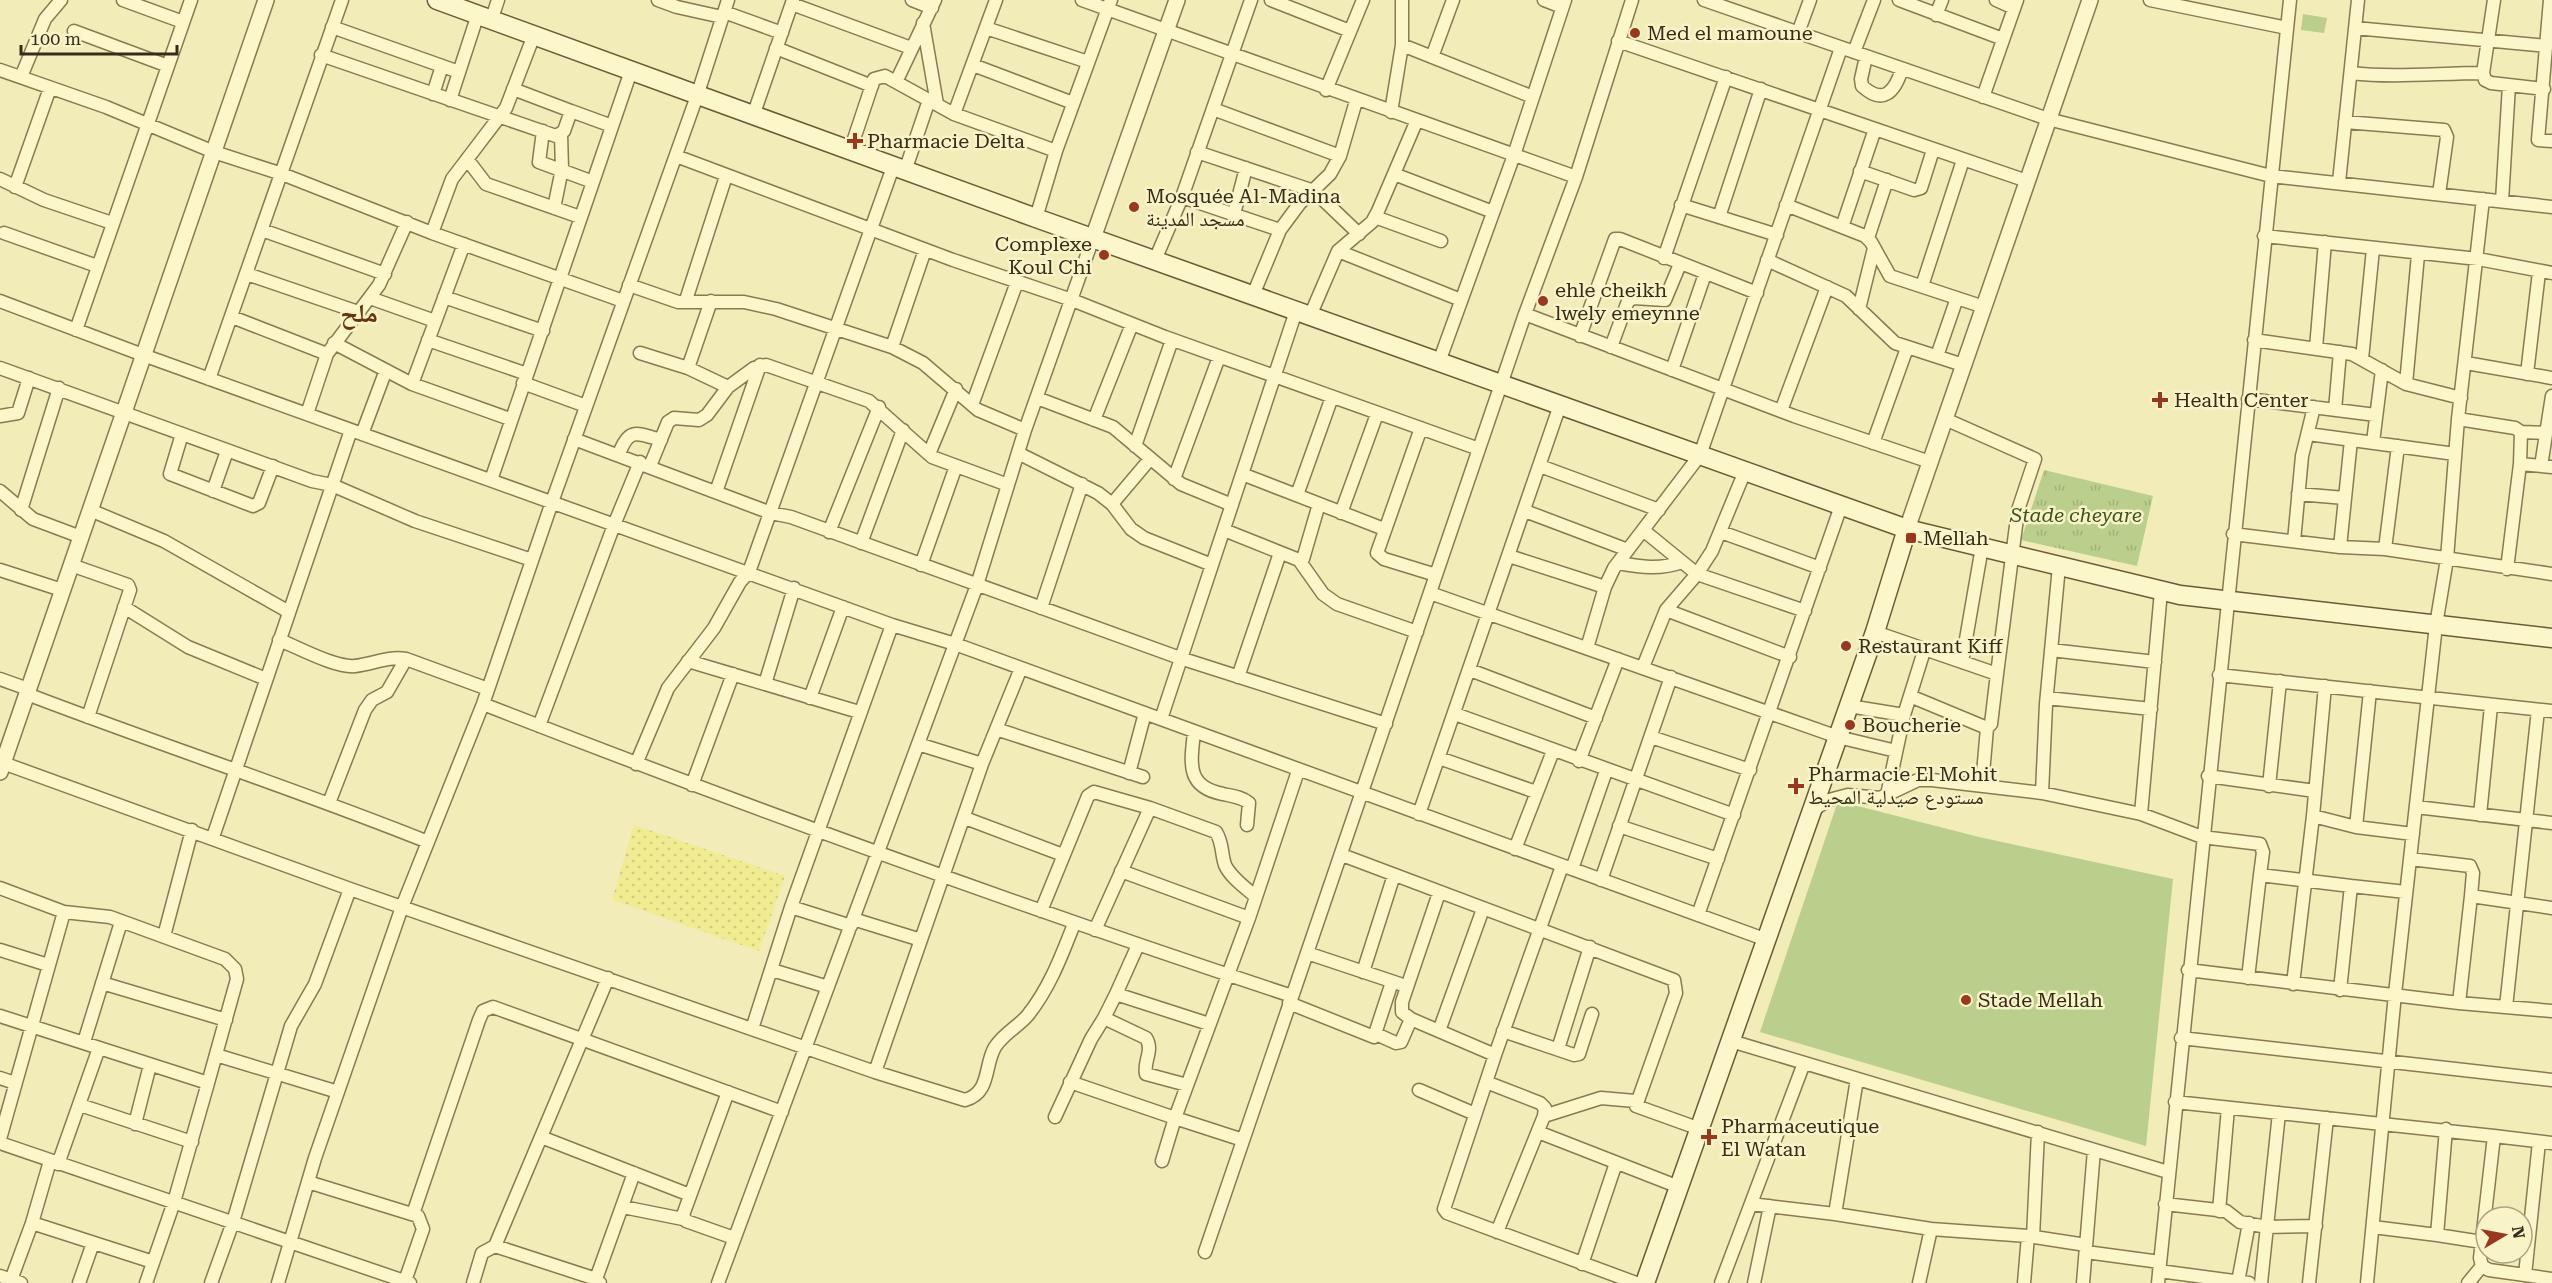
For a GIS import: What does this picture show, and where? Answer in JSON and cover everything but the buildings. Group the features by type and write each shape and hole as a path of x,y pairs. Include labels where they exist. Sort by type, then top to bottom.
{"main road":[{"path":"437,0 1036,219 1907,529 2161,591 2227,602 2552,638"},
{"path":"1645,1283 1875,632 1907,529"}],"street":[{"path":"76,330 191,0"},
{"path":"266,0 125,412 3,758 402,907 875,1072 965,1100 972,1098 984,1086 993,1050 1002,1037 1022,1022 1048,987 1074,924"},
{"path":"209,379 342,0"},
{"path":"450,100 459,72 485,16 498,0"},
{"path":"659,0 723,15 782,33"},
{"path":"278,1283 308,1182 402,907 483,704 628,285 697,96 728,0"},
{"path":"896,82 934,4 912,0"},
{"path":"954,114 996,0"},
{"path":"1082,0 1109,5 1233,57 1576,177"},
{"path":"718,1283 977,585 1025,430 1177,0"},
{"path":"1155,260 1182,196 1212,109 1233,57 1251,0"},
{"path":"1271,0 1350,31"},
{"path":"1326,90 1363,0"},
{"path":"1391,112 1402,45 1402,0"},
{"path":"1432,57 1453,0"},
{"path":"1439,362 1514,155 1564,3 1544,0"},
{"path":"1205,1252 1501,384 1576,177 1632,0"},
{"path":"1704,0 2048,119 2271,176 2552,207"},
{"path":"1798,33 1810,0"},
{"path":"1854,52 1874,0"},
{"path":"1936,15 1942,0"},
{"path":"1983,97 2015,4 1996,0"},
{"path":"1907,529 2090,0"},
{"path":"2150,0 2287,28"},
{"path":"2159,1272 2188,970 2290,0"},
{"path":"2339,182 2358,0"},
{"path":"2494,0 2483,73 2485,80 2491,83 2547,92"},
{"path":"2550,0 2547,92 2538,140 2552,141"},
{"path":"21,77 45,19 57,1"},
{"path":"129,1 183,22"},
{"path":"1904,1 2003,39"},
{"path":"753,116 793,2 911,48"},
{"path":"1036,219 1056,151 1109,5"},
{"path":"636,764 668,688 714,628 740,582 749,572 872,230 899,169 933,102 923,23"},
{"path":"332,27 459,72"},
{"path":"986,28 1088,62"},
{"path":"2355,28 2549,50"},
{"path":"74,31 128,54 168,66"},
{"path":"432,233 446,190 500,117 534,35"},
{"path":"1618,41 1820,108 1933,150 2027,181"},
{"path":"1402,45 1533,97"},
{"path":"776,48 872,86"},
{"path":"1587,648 1605,587 1618,563 1700,455 1841,48"},
{"path":"321,56 556,136 561,134"},
{"path":"1866,57 1861,79 1862,86 1875,93 1886,95 1892,92 1902,69"},
{"path":"973,65 1073,103"},
{"path":"433,94 442,66"},
{"path":"0,70 106,107 213,152 282,174 432,233 623,301"},
{"path":"491,480 510,419 543,331 558,278 631,71"},
{"path":"2351,73 2387,77 2427,73 2483,73"},
{"path":"850,151 872,86 878,76 885,76 954,114 1056,151"},
{"path":"1664,258 1726,77"},
{"path":"2502,201 2510,85"},
{"path":"15,187 50,88"},
{"path":"513,89 612,126"},
{"path":"1719,217 1761,89"},
{"path":"1253,295 1280,230 1296,208 1330,174 1340,156 1356,101"},
{"path":"1212,109 1340,156"},
{"path":"554,208 562,169 561,134 571,111"},
{"path":"1161,719 1274,377 1303,313 1338,251 1375,217 1417,120"},
{"path":"2346,122 2444,130 2447,137 2439,194"},
{"path":"1842,227 1875,129"},
{"path":"543,131 538,160 593,182"},
{"path":"1860,171 1914,190 1921,188 1933,150"},
{"path":"1197,152 1314,191 1359,234"},
{"path":"676,156 925,250 1072,300 1172,340 1479,449"},
{"path":"467,159 486,184 580,217"},
{"path":"1922,286 1963,160"},
{"path":"1233,214 1246,168"},
{"path":"1394,174 1492,212"},
{"path":"686,300 726,176"},
{"path":"0,179 15,187 112,224"},
{"path":"1859,309 1871,243 1887,180"},
{"path":"1182,196 1280,230"},
{"path":"2367,1283 2395,994 2436,625 2447,559 2457,419 2466,363 2483,199"},
{"path":"1681,206 1777,236"},
{"path":"1786,206 1842,227 1871,243 1890,276 1984,307"},
{"path":"1375,217 1441,241"},
{"path":"307,414 327,354 370,298 385,274 407,222"},
{"path":"262,230 385,274"},
{"path":"4,233 97,266"},
{"path":"2264,236 2478,260 2546,273 2527,374"},
{"path":"1580,336 1616,239 1757,294"},
{"path":"2316,348 2325,242"},
{"path":"412,384 464,244"},
{"path":"2362,359 2373,249"},
{"path":"892,347 925,250"},
{"path":"1338,251 1461,300"},
{"path":"2406,384 2418,255"},
{"path":"1767,260 1846,296 1888,339 1906,348 1963,365"},
{"path":"1611,347 1628,301 1634,298 1665,300 1680,264"},
{"path":"247,274 358,312"},
{"path":"1672,370 1705,274"},
{"path":"972,405 1017,282"},
{"path":"628,285 678,302 686,300 744,302 837,328 892,347 923,363 978,410 1025,430"},
{"path":"1781,411 1827,287"},
{"path":"444,297 543,331"},
{"path":"370,298 435,321"},
{"path":"1937,356 1957,298"},
{"path":"0,300 209,379 892,625 955,644 1298,771 1767,940"},
{"path":"687,368 711,301"},
{"path":"1526,314 1781,411 1930,462"},
{"path":"232,317 327,354"},
{"path":"1094,420 1132,324"},
{"path":"428,340 525,378 586,406"},
{"path":"1136,446 1172,340"},
{"path":"2254,340 2340,352 2362,359 2406,384 2461,398"},
{"path":"334,343 412,384 510,419"},
{"path":"1872,443 1906,348"},
{"path":"2336,410 2340,352"},
{"path":"640,353 687,368 728,387"},
{"path":"1174,479 1219,357"},
{"path":"2466,363 2552,378"},
{"path":"716,492 760,365"},
{"path":"539,726 614,525 645,464 661,440 668,422 674,418 699,420 707,415 728,387 760,365 777,367 869,400 929,454 1008,485"},
{"path":"0,368 312,481 332,485 415,521 532,560"},
{"path":"213,837 332,485 386,370"},
{"path":"2373,442 2382,370"},
{"path":"0,416 18,413 29,378"},
{"path":"21,510 59,388"},
{"path":"929,454 956,389"},
{"path":"2520,464 2546,467 2546,433 2552,396"},
{"path":"1297,495 1332,397"},
{"path":"1037,398 1113,427 1189,489 1232,506"},
{"path":"2248,399 2376,415"},
{"path":"1419,814 1560,405"},
{"path":"829,532 879,407"},
{"path":"2294,541 2298,494 2314,407"},
{"path":"1341,513 1377,414"},
{"path":"1945,419 2035,459 2018,510 1991,724 1987,728 1982,784"},
{"path":"2457,419 2515,428 2521,432 2546,433"},
{"path":"1421,428 1378,547 1379,556 1436,575"},
{"path":"861,543 903,430"},
{"path":"2507,569 2520,464 2521,432"},
{"path":"619,454 624,440 630,435 638,433 661,440"},
{"path":"182,434 170,474 213,491 257,505 273,466"},
{"path":"2308,434 2455,454"},
{"path":"574,439 771,513 921,564 1180,658 1386,724"},
{"path":"2340,547 2351,440"},
{"path":"2385,549 2398,446"},
{"path":"213,491 227,451"},
{"path":"1018,453 1082,484 1112,504 1131,529 1144,538 1212,565"},
{"path":"1112,504 1150,459"},
{"path":"921,564 956,466"},
{"path":"1540,466 1659,510"},
{"path":"1643,668 1666,610 1697,574 1721,532 1744,471"},
{"path":"1242,474 1384,529"},
{"path":"1041,608 1082,484"},
{"path":"0,491 40,523 81,537"},
{"path":"2298,494 2345,498"},
{"path":"1299,560 1306,556 1319,504"},
{"path":"1698,915 1841,506"},
{"path":"90,510 164,541 289,612"},
{"path":"1525,511 1628,550"},
{"path":"1224,530 1299,560 1323,594 1337,604 1417,632"},
{"path":"1643,530 1697,574 1805,611"},
{"path":"1721,532 1820,568"},
{"path":"2233,534 2340,547 2385,549 2552,574"},
{"path":"1962,662 1982,547"},
{"path":"1238,677 1280,553"},
{"path":"1509,556 1605,587"},
{"path":"1618,563 1644,568 1667,567 1682,562"},
{"path":"71,564 128,585 130,590 87,717"},
{"path":"2042,793 2047,698 2059,566"},
{"path":"0,570 62,591"},
{"path":"765,684 794,588"},
{"path":"2142,814 2161,591"},
{"path":"1430,593 1838,737 1896,751"},
{"path":"124,607 188,647 266,679"},
{"path":"810,698 843,607"},
{"path":"1666,610 1790,657"},
{"path":"752,1029 791,907 892,625"},
{"path":"1875,632 1924,651 1997,674"},
{"path":"279,640 339,664 354,667 394,657 406,659 488,689"},
{"path":"2051,650 2155,662"},
{"path":"1887,795 1904,715 1924,651"},
{"path":"329,802 365,710 372,700 387,693 406,659"},
{"path":"1579,760 1618,659"},
{"path":"688,661 859,712"},
{"path":"875,1072 982,764 1021,668"},
{"path":"1470,670 1596,717"},
{"path":"692,785 734,674"},
{"path":"2219,675 2552,711"},
{"path":"1601,880 1671,677"},
{"path":"0,679 87,717 234,772 329,802 428,842"},
{"path":"2269,786 2280,681"},
{"path":"2293,984 2313,816 2325,686"},
{"path":"2356,827 2370,691"},
{"path":"1910,696 1987,728"},
{"path":"2047,698 2151,709"},
{"path":"483,704 636,764 944,877 1074,924 1227,975 1291,1000 1370,1037 1376,1034 1392,982"},
{"path":"1849,706 1904,715"},
{"path":"2480,815 2491,706"},
{"path":"2506,1007 2516,904 2528,820 2538,710"},
{"path":"1129,772 1145,713"},
{"path":"1455,714 1636,782 1734,815"},
{"path":"996,729 1143,777"},
{"path":"1194,732 1190,767 1198,783 1211,792 1244,799 1249,803 1247,825"},
{"path":"1652,736 1750,770"},
{"path":"918,744 982,764"},
{"path":"1515,849 1553,751"},
{"path":"1439,758 1536,792"},
{"path":"1162,1161 1175,1118 1249,918 1298,771"},
{"path":"1606,771 1540,928 1503,1031 1444,1211 1636,1283"},
{"path":"2208,776 2315,791"},
{"path":"1813,810 1828,800 1848,795 1880,798 1918,780 1982,784 2042,793 2142,814 2202,837 2260,844 2263,852 2248,978"},
{"path":"1041,911 1088,796 1094,792 1150,808 1216,832 1222,840 1225,865 1239,883 1256,897"},
{"path":"2416,807 2552,823"},
{"path":"1095,930 1150,808"},
{"path":"2313,816 2356,827 2413,834"},
{"path":"965,818 1063,855"},
{"path":"1619,826 1718,859"},
{"path":"164,936 192,830"},
{"path":"1342,855 1674,980 1677,986 1653,1063 1635,1101"},
{"path":"2410,859 2470,866 2473,873 2459,1003"},
{"path":"1121,871 1249,918"},
{"path":"1363,972 1394,875"},
{"path":"2260,875 2406,892"},
{"path":"2340,990 2351,886"},
{"path":"0,888 64,912 96,915 164,936 225,959 234,969 237,979 192,1142 146,1283"},
{"path":"211,1283 233,1222 275,1073 291,1026 315,984 350,888"},
{"path":"1438,893 1402,1002 1402,1012 1411,1019 1495,1055"},
{"path":"2471,897 2552,908"},
{"path":"791,907 921,940"},
{"path":"1439,1031 1483,909"},
{"path":"64,912 0,1141 392,1280 407,1282 423,1229 422,1221 413,1214 308,1182"},
{"path":"84,1042 121,922"},
{"path":"1055,1117 1138,945"},
{"path":"1558,1049 1590,947"},
{"path":"0,950 48,965"},
{"path":"1307,953 1408,987"},
{"path":"772,970 828,987"},
{"path":"2188,970 2340,990 2552,1011"},
{"path":"473,1283 482,1253 495,1246 608,978"},
{"path":"102,983 226,1020"},
{"path":"1116,994 1209,1024"},
{"path":"413,1214 483,1011 493,1007 782,1112"},
{"path":"1503,1031 1574,1055 1579,1054 1592,1014"},
{"path":"0,1016 207,1083"},
{"path":"1104,1018 1146,1038 1151,1049 1146,1074 1187,1085"},
{"path":"1376,1034 1395,1043 1401,1042 1411,1019"},
{"path":"2181,1038 2552,1080"},
{"path":"1731,1041 2168,1172"},
{"path":"14,1281 32,1222 54,1162 80,1105 99,1048"},
{"path":"216,1055 338,1092"},
{"path":"1721,1283 1804,1063"},
{"path":"135,1124 150,1065"},
{"path":"0,1078 15,1083"},
{"path":"1835,1214 1857,1078"},
{"path":"1070,1082 1243,1140"},
{"path":"1486,1082 1540,1103 1545,1108 1538,1132 1497,1232"},
{"path":"1419,1090 1475,1114"},
{"path":"683,1219 728,1092"},
{"path":"1544,1116 1601,1098 1635,1101"},
{"path":"1635,1101 1639,1109 1700,1129"},
{"path":"2175,1102 2384,1125 2446,1129 2546,1142 2526,1275"},
{"path":"80,1105 192,1142"},
{"path":"2219,1210 2228,1107"},
{"path":"2261,1283 2279,1113"},
{"path":"2309,1283 2327,1118"},
{"path":"2437,1235 2446,1129"},
{"path":"1538,1132 1679,1187"},
{"path":"2024,1283 2031,1237 2038,1132"},
{"path":"2486,1205 2494,1136"},
{"path":"541,1137 690,1195"},
{"path":"2084,1283 2094,1150"},
{"path":"1582,1263 1616,1163"},
{"path":"495,1246 598,1281 634,1173"},
{"path":"1751,1204 1931,1229 2031,1237 2086,1249 2159,1272 2218,1281 2243,1282 2248,1223"},
{"path":"2165,1204 2226,1211 2240,1222 2267,1227 2316,1226"},
{"path":"1754,1283 1770,1206"},
{"path":"623,1207 683,1219 734,1239"},
{"path":"32,1222 153,1262"},
{"path":"2373,1227 2474,1241"},
{"path":"1919,1283 1931,1229"},
{"path":"79,1283 93,1243"},
{"path":"2468,1283 2482,1266 2502,1278 2526,1275 2552,1279"}],"green space":[{"path":"2303,14 2327,18 2324,33 2301,30"},
{"name":"Stade cheyare","path":"2044,470 2153,496 2137,566 2021,540"},
{"name":"Stade Mellah","path":"1838,801 1979,837 2173,879 2146,1146 1760,1032"}],"sand":[{"path":"634,825 785,876 759,951 612,900"}],"place":[{"name":"Med el mamoune","path":"1635,33"},
{"name":"Pharmacie Delta","path":"855,141"},
{"name":"Mosquée Al-Madina مسجد المدينة","path":"1134,207"},
{"name":"Complexe Koul Chi","path":"1104,255"},
{"name":"ehle cheikh lwely emeynne","path":"1543,301"},
{"name":"Health Center","path":"2160,400"},
{"name":"Mellah","path":"1911,538"},
{"name":"Restaurant Kiff","path":"1846,646"},
{"name":"Boucherie","path":"1850,725"},
{"name":"Pharmacie El Mohit مستودع صيدلية المحيط","path":"1796,786"},
{"name":"Stade Mellah","path":"1966,1000"},
{"name":"Pharmaceutique El Watan","path":"1709,1137"}],"district":[{"name":"ملح","path":"359,313"}]}
